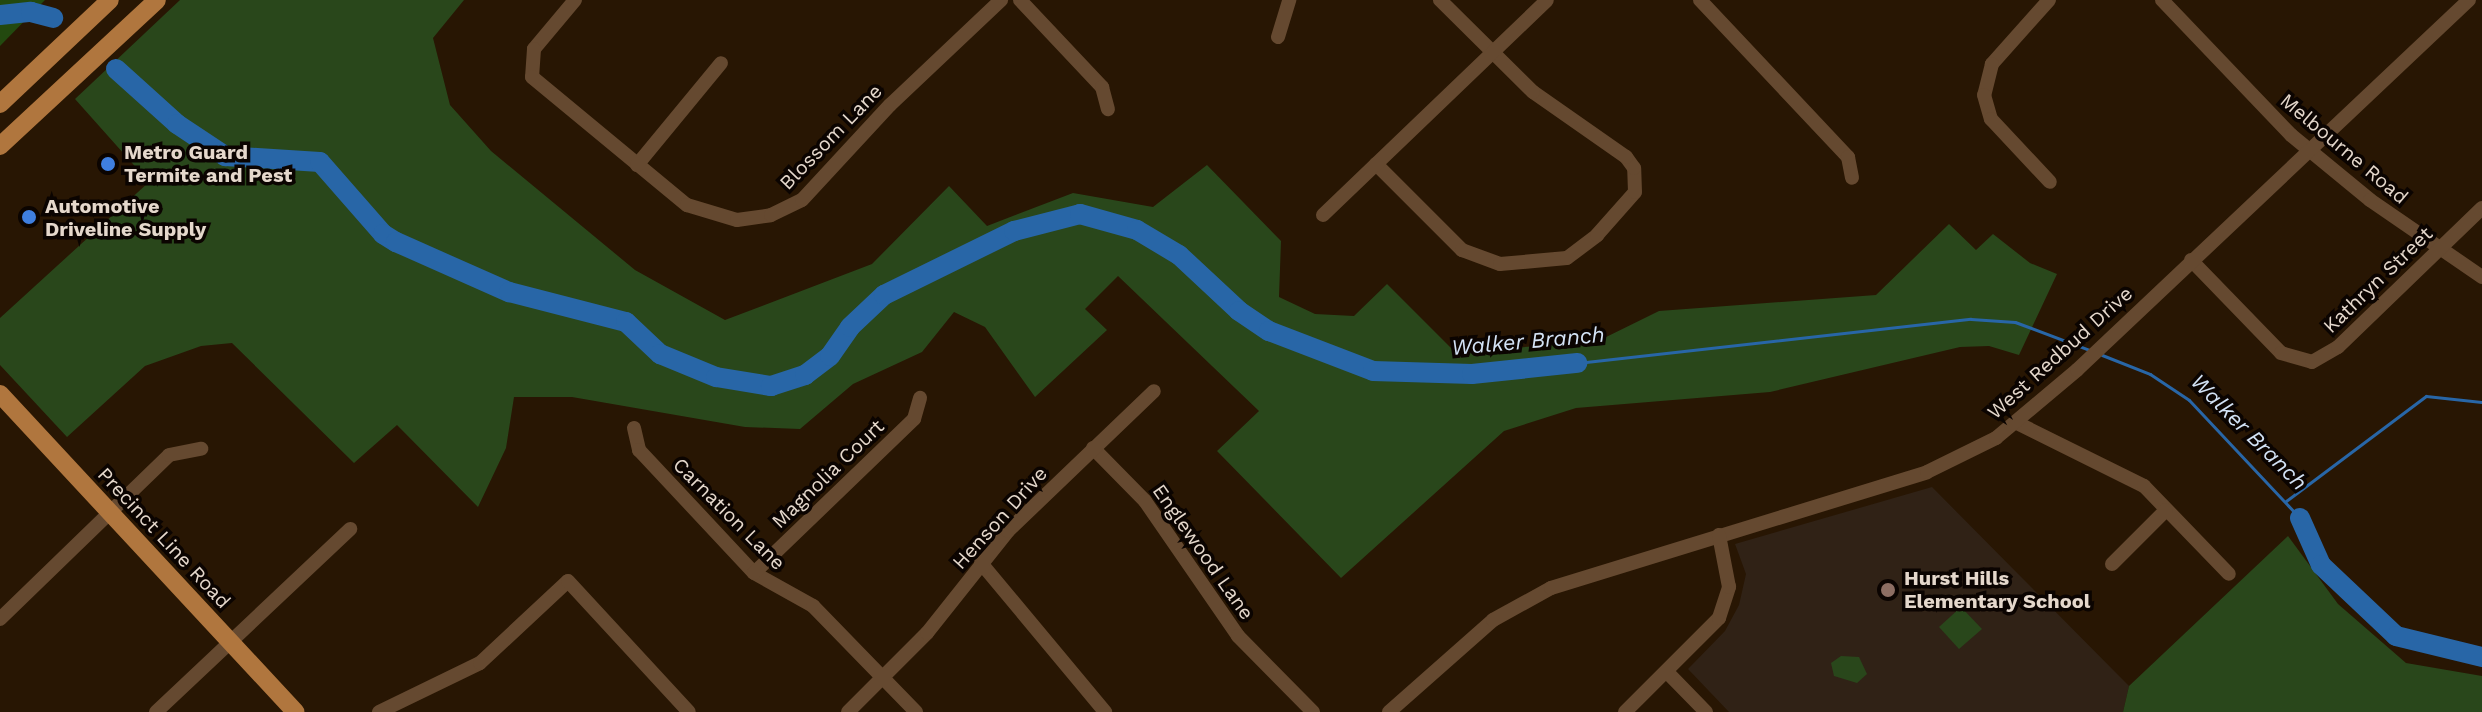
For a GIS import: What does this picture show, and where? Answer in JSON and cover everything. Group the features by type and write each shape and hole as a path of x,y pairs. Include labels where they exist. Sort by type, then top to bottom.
{"main road":[{"path":"0,104 110,0"},
{"path":"0,146 157,0"},
{"name":"Precinct Line Road","path":"0,394 296,712"}],"street":[{"name":"Blossom Lane","path":"575,0 531,58 529,68 539,85 687,205 723,219 754,219 788,209 814,189 890,105 1001,0"},
{"path":"1020,0 1102,87 1108,109"},
{"path":"1278,37 1289,0"},
{"path":"1376,164 1462,250 1485,261 1520,265 1557,260 1597,235 1635,192 1634,168 1491,54 1440,0"},
{"path":"1323,215 1547,0"},
{"path":"1700,0 1848,157 1852,178"},
{"path":"2049,0 1992,64 1984,95 1991,119 2050,182"},
{"name":"Melbourne Road","path":"2162,0 2307,148 2439,249 2482,277"},
{"name":"West Redbud Drive","path":"1389,712 1452,653 1521,604 1578,578 1927,472 1973,452 2017,423 2115,334 2307,148 2469,0"},
{"path":"637,165 721,63"},
{"name":"Kathryn Street","path":"2191,260 2281,353 2312,362 2338,347 2482,208"},
{"name":"Henson Drive","path":"848,712 942,615 981,563 1093,448 1154,391"},
{"name":"Magnolia Court","path":"754,573 914,419 920,398"},
{"path":"2017,423 2130,477 2229,574"},
{"name":"Carnation Lane","path":"634,428 639,450 754,573 813,606 916,712"},
{"name":"Englewood Lane","path":"1093,448 1145,501 1218,613 1313,712"},
{"path":"0,619 108,509 169,455 201,449"},
{"path":"2112,564 2166,510"},
{"path":"156,712 350,529"},
{"path":"1625,712 1719,618 1729,587 1719,535"},
{"path":"981,563 1105,712"},
{"path":"379,712 480,663 568,581 689,712"},
{"path":"1667,672 1706,712"}],"shaded area":[{"name":"Hurst Hills Elementary School","path":"1932,487 2129,686 2123,712 1729,712 1688,669 1725,631 1739,605 1746,574 1735,544"}],"green space":[{"path":"0,0 45,0 0,46"},
{"path":"180,0 464,0 433,38 450,105 491,151 635,270 725,320 872,264 949,186 987,226 1073,193 1153,207 1207,165 1281,241 1279,297 1315,314 1354,316 1387,284 1455,352 1596,342 1659,311 1876,295 1949,224 1976,250 1993,234 2030,263 2057,274 2019,355 1989,346 1960,347 1770,392 1576,408 1504,431 1341,578 1217,451 1259,411 1118,276 1085,309 1107,330 1035,397 985,327 954,312 922,352 853,384 800,429 745,427 572,397 514,397 506,448 478,507 397,425 354,463 232,343 201,346 145,366 67,437 0,365 0,318 149,182 75,99"},
{"path":"2288,536 2338,604 2406,663 2482,676 2482,712 2123,712 2129,686"},
{"path":"1961,607 1982,629 1959,649 1939,627"},
{"path":"1841,656 1859,657 1867,674 1857,683 1834,676 1831,663"}],"waterway":[{"name":"Walker Branch","path":"0,15 31,12 53,18"},
{"name":"Walker Branch","path":"116,69 177,124 225,156 320,162 383,234 396,242 509,292 626,322 660,354 716,377 771,386 805,375 830,356 850,327 884,295 1014,231 1080,214 1137,230 1179,255 1239,311 1269,331 1373,371 1472,374 1577,363"},
{"name":"Walker Branch","path":"1577,363 1971,319 2015,322 2092,351"},
{"name":"Walker Branch","path":"2102,355 2150,374 2189,400 2300,518"},
{"path":"2286,501 2426,396 2482,402"},
{"name":"Walker Branch","path":"2300,518 2321,565 2396,636 2482,657"}],"place":[{"name":"Metro Guard Termite and Pest","path":"108,164"},
{"name":"Automotive Driveline Supply","path":"29,217"},
{"name":"Hurst Hills Elementary School","path":"1888,590"}]}
